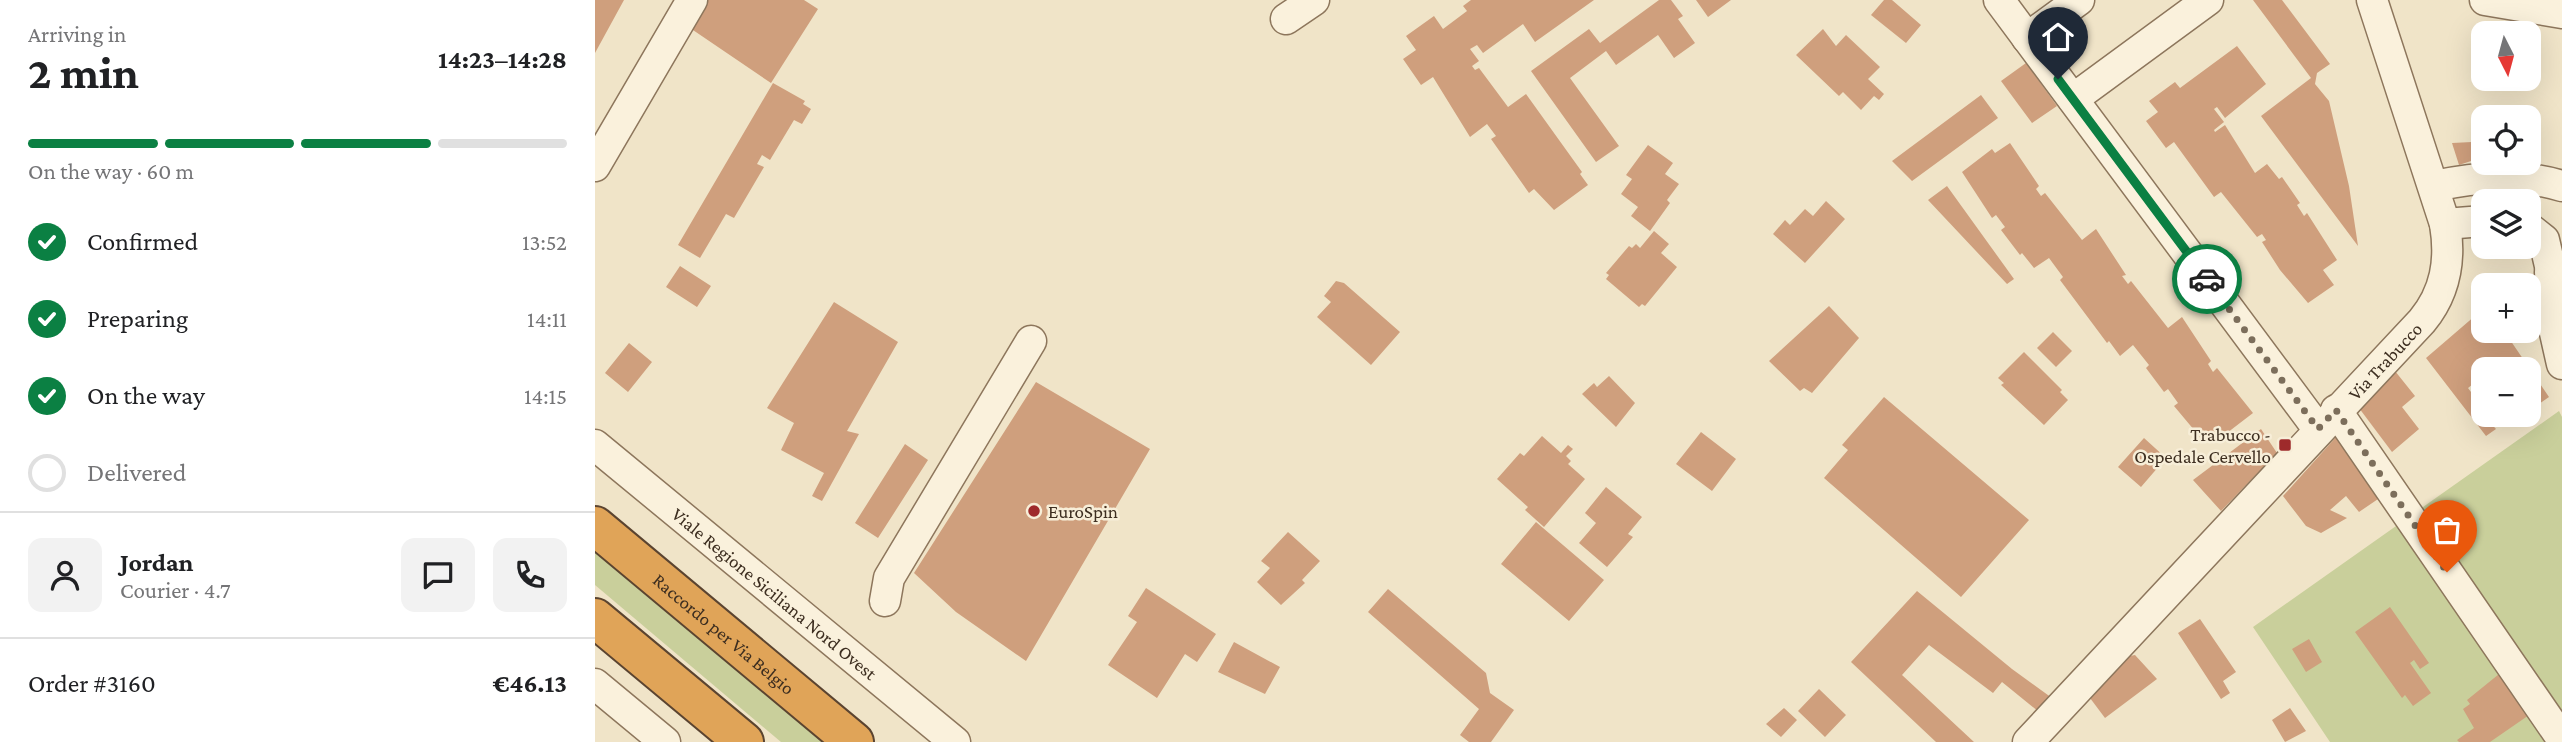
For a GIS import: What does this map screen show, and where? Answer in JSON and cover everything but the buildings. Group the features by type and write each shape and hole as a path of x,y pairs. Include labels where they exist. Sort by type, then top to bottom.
{"highway":[{"name":"Raccordo per Via Belgio","path":"595,526 854,742"},
{"path":"595,618 744,742"}],"street":[{"path":"595,166 692,0"},
{"path":"1286,19 1314,0"},
{"path":"1999,0 2073,99 2327,420 2562,740"},
{"path":"2027,38 2078,0"},
{"path":"2073,99 2208,0"},
{"name":"Via Trabucco","path":"2028,742 2434,306 2446,269 2449,243 2434,186 2372,0"},
{"path":"2485,0 2562,13"},
{"path":"2434,186 2464,180 2512,176 2562,186"},
{"path":"2445,224 2471,221"},
{"path":"2546,249 2562,301"},
{"path":"2546,249 2553,324 2562,364"},
{"path":"885,601 889,578 1031,341"},
{"name":"Viale Regione Siciliana Nord Ovest","path":"595,445 955,742"},
{"path":"595,684 665,742"}],"green space":[{"path":"2559,411 2562,417 2562,742 2330,742 2253,627 2536,427 2541,427 2541,424"},
{"path":"595,551 827,742 781,742 595,585"}],"way so far":[{"path":"2207,279 2318,429 2336,410 2447,572"}],"place":[{"name":"Trabucco - Ospedale Cervello","path":"2285,445"},
{"name":"EuroSpin","path":"1034,511"}],"route":[{"path":"2058,79 2207,279"}]}
